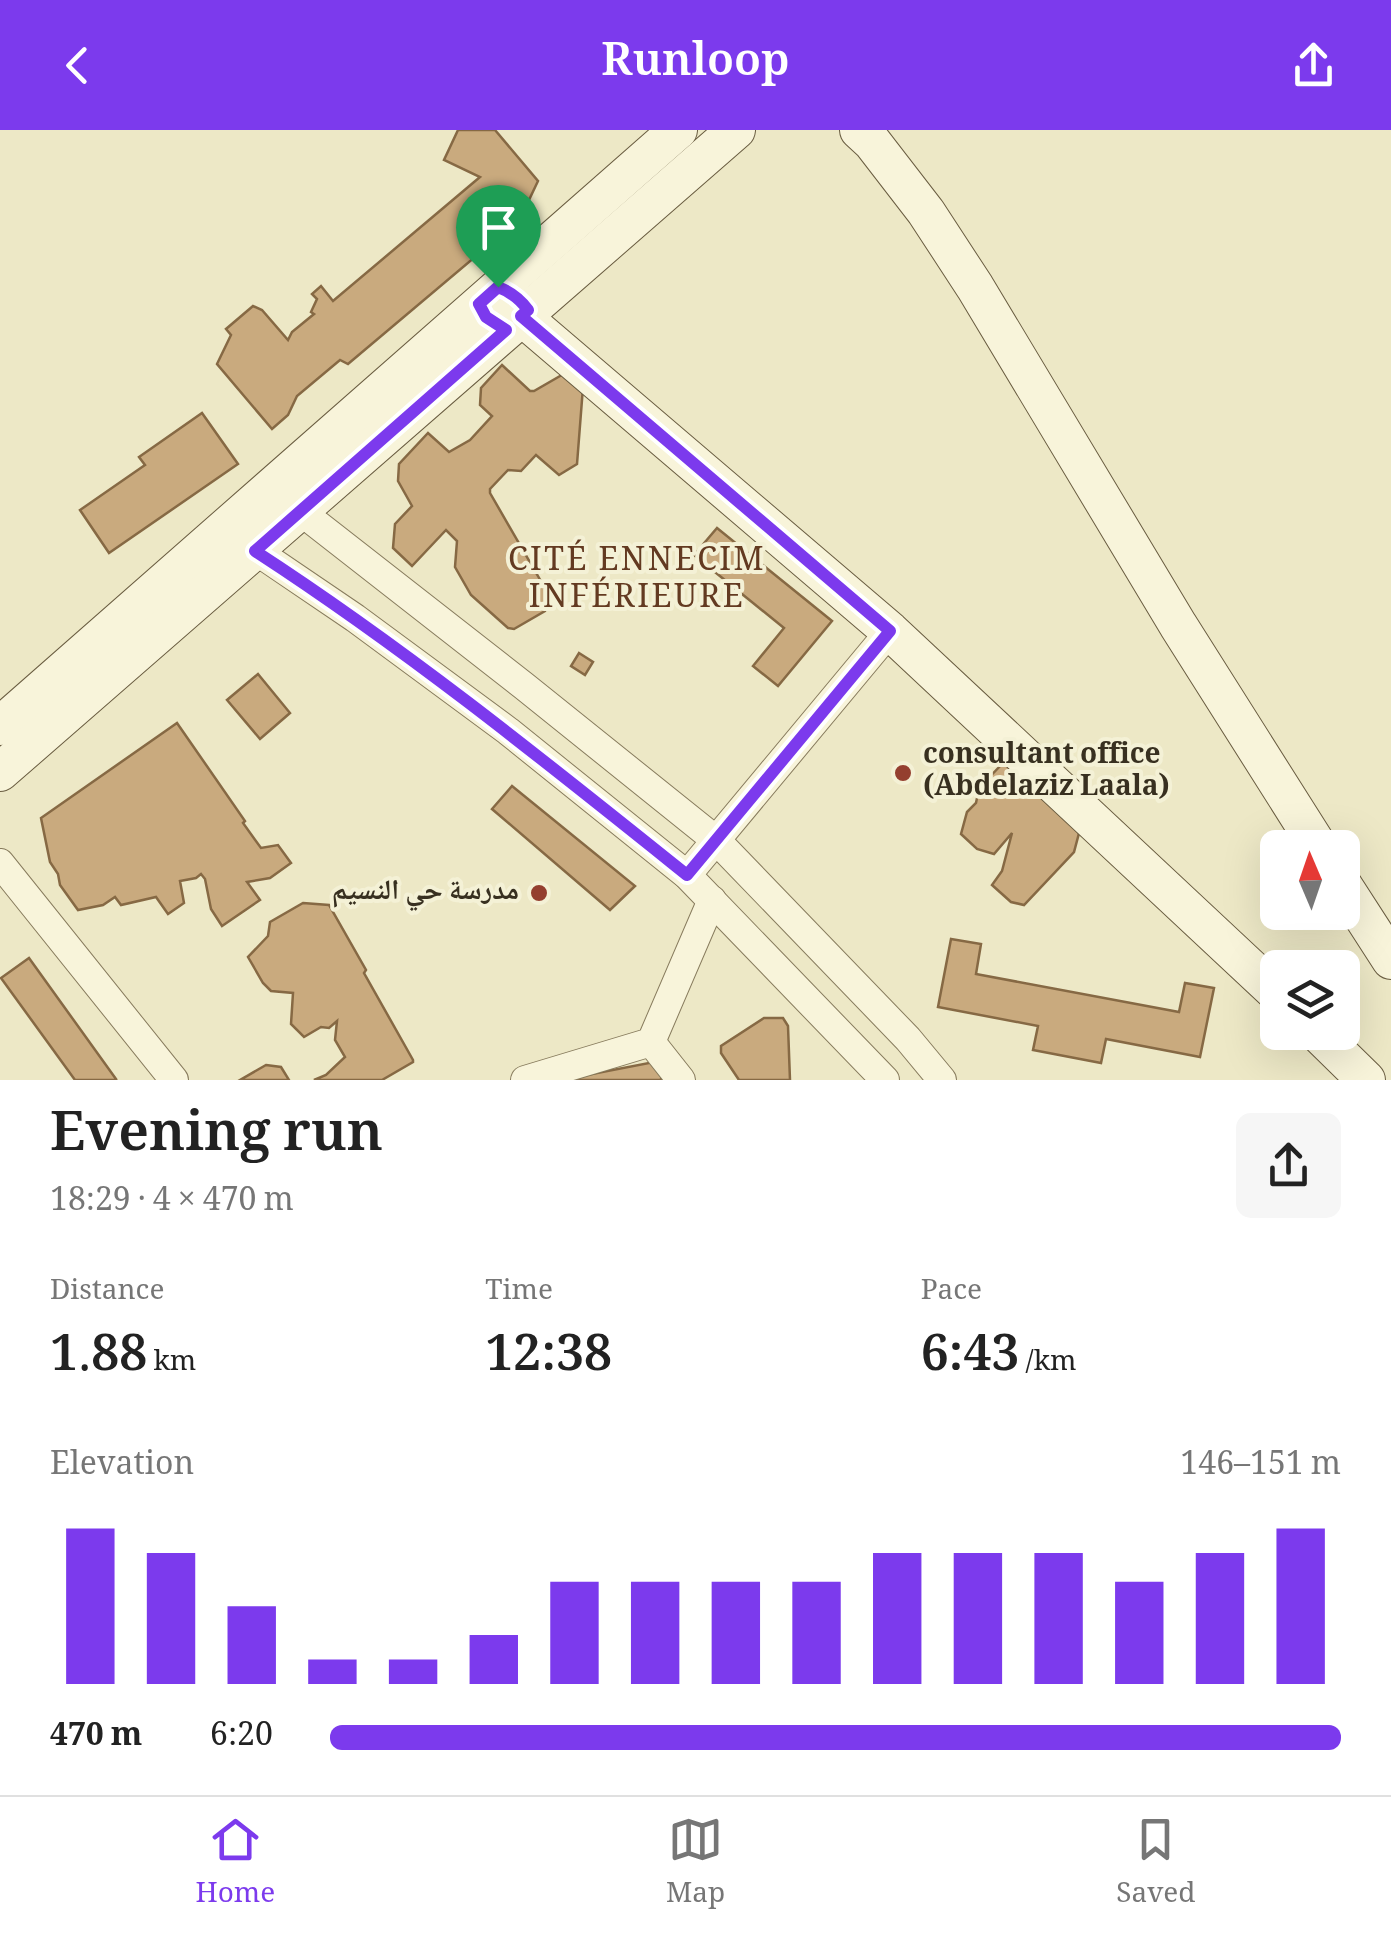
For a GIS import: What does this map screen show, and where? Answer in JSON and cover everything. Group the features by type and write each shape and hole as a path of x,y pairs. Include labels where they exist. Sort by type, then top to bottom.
{"street":[{"path":"0,726 240,540 300,511 506,309 678,130"},
{"path":"0,772 240,540 269,487 736,130"},
{"path":"859,130 926,212 965,272 1178,625 1309,830"},
{"path":"506,309 890,631 1260,977"},
{"path":"269,487 717,841 908,1039 942,1080"},
{"path":"240,540 494,720 687,875 885,1080"},
{"path":"687,875 890,631"},
{"path":"0,863 174,1080"},
{"path":"525,1080 651,1042 712,900"},
{"path":"1360,912 1391,960"},
{"path":"651,1042 681,1080"},
{"path":"1335,1050 1366,1080"}],"building":[{"path":"458,130 495,130 538,181 520,219 348,364 340,360 297,396 288,415 272,429 217,364 231,335 226,329 253,306 262,310 288,340 314,314 311,312 317,299 312,294 321,286 333,301 480,177 444,160"},
{"path":"502,365 530,391 567,372 583,387 577,464 559,475 536,455 521,471 508,470 490,489 546,590 545,611 514,629 471,595 455,567 457,541 446,530 412,566 393,548 395,524 412,506 398,481 399,464 428,433 449,452 470,440 492,416 480,405 481,388"},
{"path":"202,413 238,464 109,553 80,510 145,465 139,457"},
{"path":"717,528 832,621 778,686 753,666 784,628 694,555"},
{"path":"579,653 593,662 585,675 571,666"},
{"path":"258,674 290,713 260,739 227,700"},
{"path":"177,723 261,848 278,845 291,863 270,878 247,882 260,900 222,926 211,909 201,874 180,881 184,903 168,914 156,897 121,905 115,897 103,905 78,910 50,862 41,818"},
{"path":"1004,762 1083,818 1074,852 1024,905 1011,902 992,885 1002,871 1012,833 994,854 977,849 961,834 979,788"},
{"path":"512,786 635,886 610,910 492,809"},
{"path":"303,903 329,905 413,1060 382,1080 314,1080 326,1075 345,1057 335,1040 337,1021 304,1037 291,1024 293,993 271,991 248,957 268,936 270,922"},
{"path":"951,939 981,944 976,974 1179,1012 1185,983 1214,988 1200,1057 1106,1039 1101,1063 1033,1050 1038,1026 938,1007"},
{"path":"29,958 116,1079 75,1080 1,978"},
{"path":"764,1018 783,1018 788,1026 790,1080 739,1080 721,1053 721,1046"},
{"path":"654,1062 668,1073 660,1080 561,1080"},
{"path":"266,1065 281,1067 289,1080 240,1080"}],"place":[{"name":"consultant office (Abdelaziz Laala)","path":"903,773"},
{"name":"مدرسة حي النسيم","path":"539,893"}],"district":[{"name":"CITÉ ENNECIM INFÉRIEURE","path":"637,582"}],"route":[{"path":"498,287 524,304 528,310 521,316 890,631 687,875 508,731 355,618 255,551 506,330 486,317 479,304 498,287"}]}
